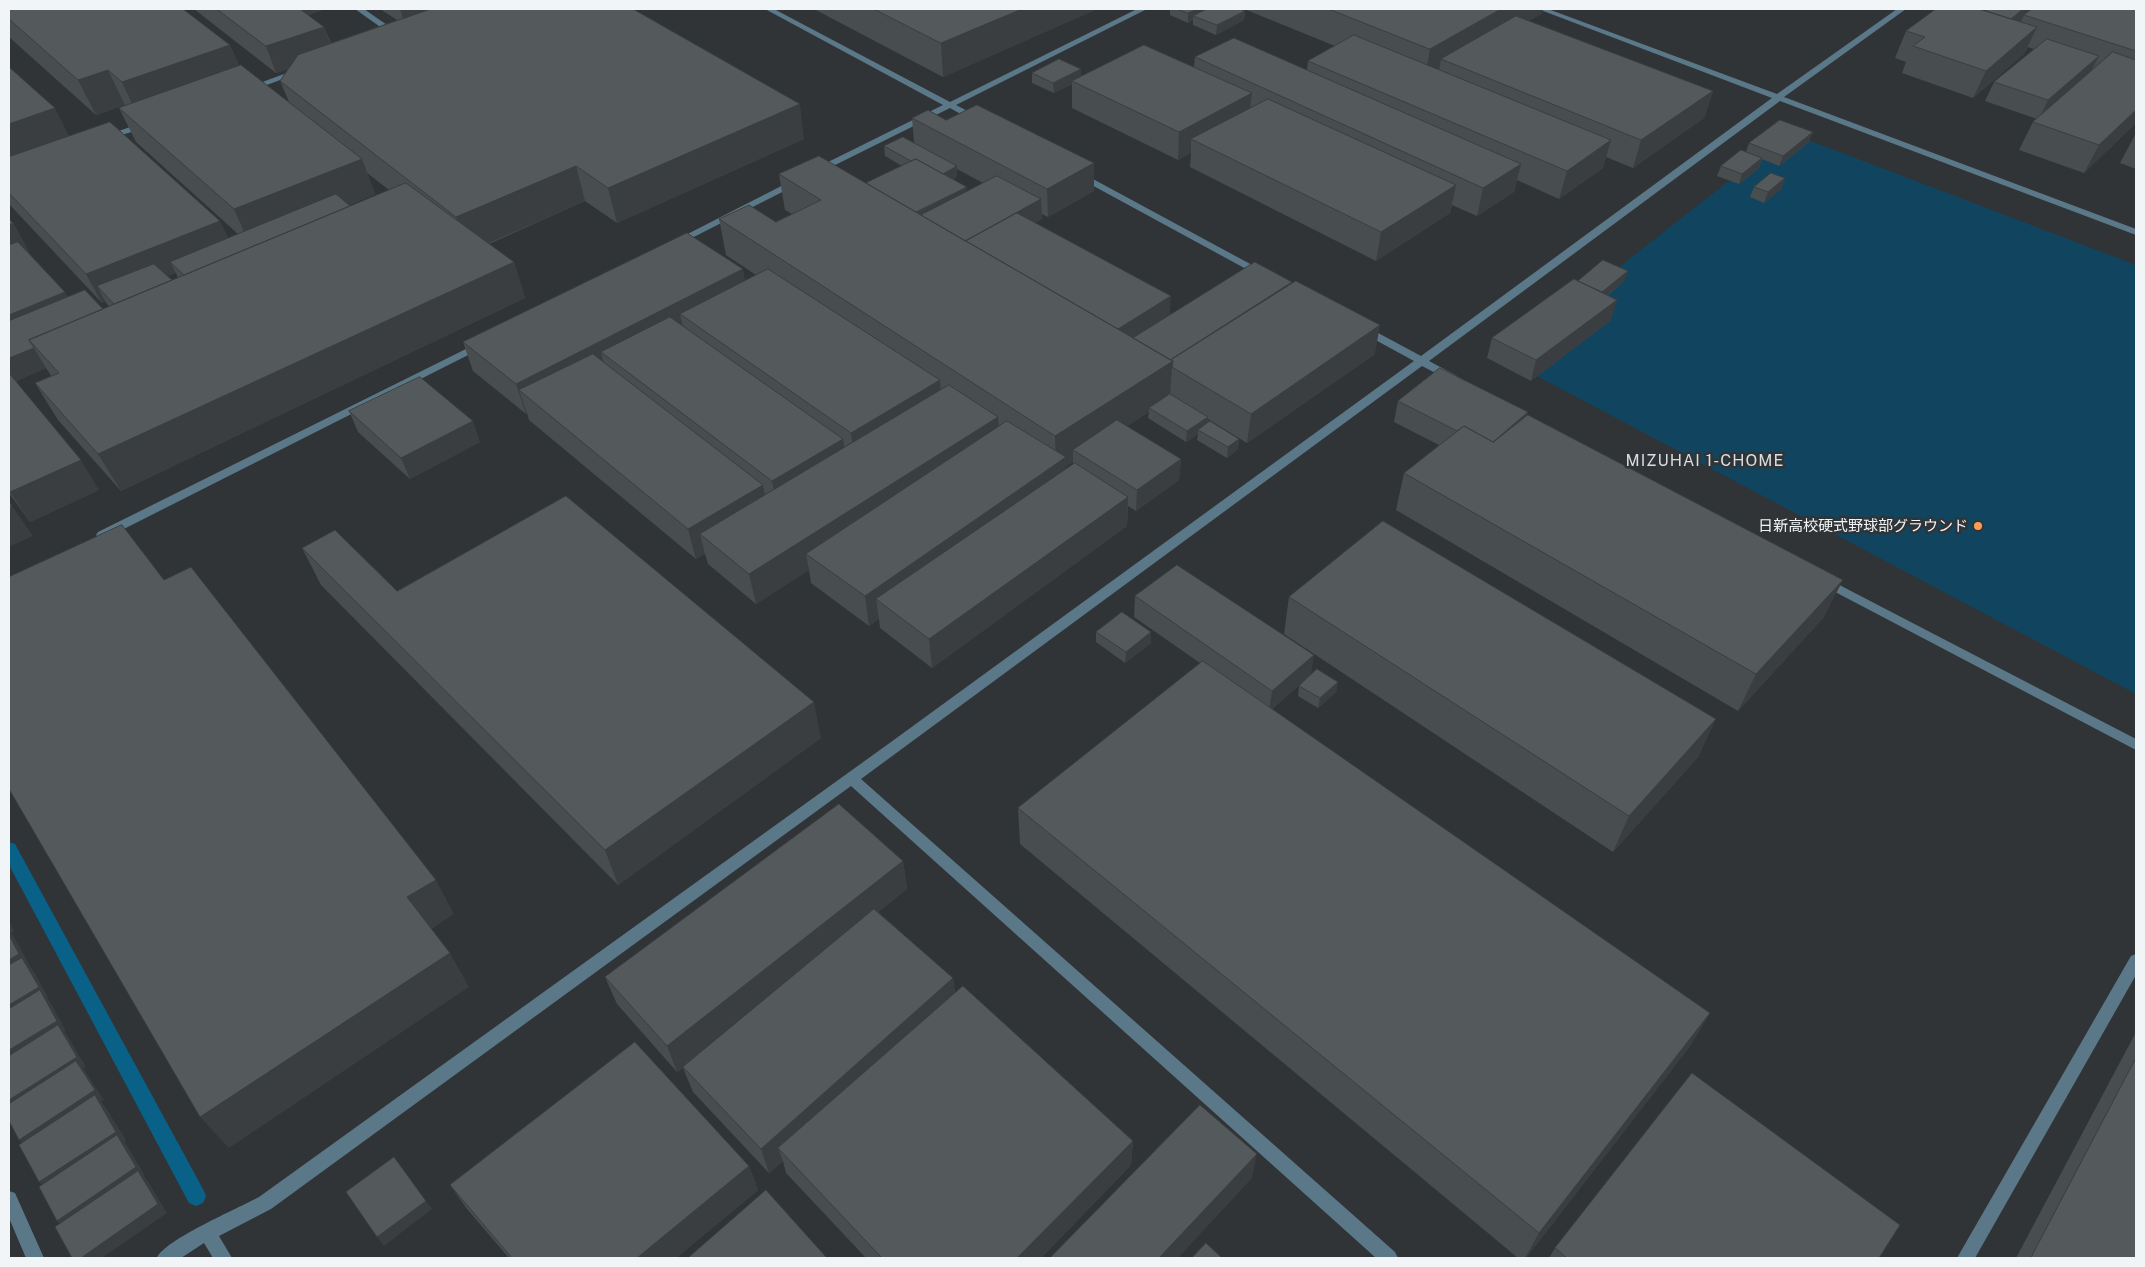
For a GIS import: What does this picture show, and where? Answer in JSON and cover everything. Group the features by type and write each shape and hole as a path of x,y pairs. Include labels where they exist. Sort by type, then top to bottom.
{"street":[{"path":"359,9 401,38 391,41"},
{"path":"769,9 984,124"},
{"path":"669,246 1143,9"},
{"path":"1542,9 2136,232"},
{"path":"166,1258 194,1239 265,1203 851,778 1902,9"},
{"path":"242,91 307,69"},
{"path":"93,142 149,123"},
{"path":"1072,171 1274,280"},
{"path":"1352,323 1466,385"},
{"path":"89,542 488,340"},
{"path":"1815,576 2136,745"},
{"path":"851,778 1389,1258"},
{"path":"1966,1258 2136,961"},
{"path":"9,1199 35,1258"},
{"path":"207,1233 223,1258"}],"shaded area":[{"name":"日新高校硬式野球部グラウンド","path":"1790,133 2136,265 2136,694 1503,358"}],"building":[{"path":"9,9 183,9 230,45 122,82 108,70 78,80 9,19"},
{"path":"217,9 300,9 324,27 266,46"},
{"path":"431,9 633,9 800,104 608,188 576,166 456,217 280,81 298,55"},
{"path":"874,9 1022,9 941,43"},
{"path":"1177,9 1198,9 1188,13"},
{"path":"1207,9 1240,9 1245,11 1217,25 1193,16"},
{"path":"1329,9 1501,9 1430,49"},
{"path":"1936,9 1979,9 2037,27 1986,71 1913,46 1925,37 1906,31"},
{"path":"1988,9 2023,9 2011,19 1986,11"},
{"path":"2032,9 2136,9 2136,51 2024,15"},
{"path":"1516,16 1713,91 1641,140 1441,59"},
{"path":"1354,35 1611,140 1567,171 1308,61"},
{"path":"1234,38 1521,164 1483,188 1195,57"},
{"path":"2047,39 2099,56 2048,100 1994,82"},
{"path":"1144,45 1252,93 1179,132 1072,81"},
{"path":"2113,52 2136,60 2136,110 2099,145 2033,122"},
{"path":"1059,59 1081,69 1053,83 1032,73"},
{"path":"241,65 362,159 234,209 119,108"},
{"path":"9,67 55,108 9,124"},
{"path":"1268,99 1456,185 1381,232 1191,139"},
{"path":"977,105 1094,163 1047,189 912,118 928,110 946,120"},
{"path":"1780,120 1813,132 1783,156 1749,143"},
{"path":"110,122 220,221 86,274 9,193 9,157"},
{"path":"903,137 957,166 943,174 916,159 911,161 884,146"},
{"path":"1741,150 1762,158 1742,174 1721,166"},
{"path":"819,156 1173,361 1055,436 719,219 749,205 776,222 821,200 779,174"},
{"path":"916,159 967,187 916,212 866,183"},
{"path":"1771,173 1785,178 1768,192 1754,187"},
{"path":"997,176 1041,199 965,241 921,215"},
{"path":"406,183 514,262 98,454 35,383 59,373 29,340"},
{"path":"336,194 350,206 184,275 170,262"},
{"path":"1017,213 1171,296 1118,329 966,241"},
{"path":"687,233 743,269 516,384 463,342"},
{"path":"18,242 65,292 9,315 9,245"},
{"path":"1603,260 1628,271 1602,292 1578,281"},
{"path":"1255,262 1292,282 1170,360 1133,338"},
{"path":"154,264 172,280 114,304 97,286"},
{"path":"768,269 940,380 851,433 680,314"},
{"path":"1574,279 1617,300 1536,360 1492,338"},
{"path":"1296,281 1380,325 1251,414 1172,367 1173,361 1171,360"},
{"path":"85,290 103,309 29,340 34,348 9,358 9,321"},
{"path":"670,317 843,439 772,481 601,352"},
{"path":"593,354 763,485 688,529 519,390"},
{"path":"1440,368 1528,412 1493,442 1464,426 1457,431 1398,401"},
{"path":"9,373 81,460 10,492 9,490"},
{"path":"420,377 473,421 401,458 349,411"},
{"path":"949,385 998,417 749,574 700,534"},
{"path":"1170,394 1208,417 1187,431 1149,408"},
{"path":"1528,415 1843,580 1756,674 1404,473 1464,426 1493,442"},
{"path":"1117,420 1181,459 1137,490 1073,450"},
{"path":"1007,421 1066,457 865,596 806,554"},
{"path":"1210,421 1239,439 1228,447 1198,430"},
{"path":"1075,463 1128,497 929,639 876,599"},
{"path":"566,496 814,702 605,850 302,548 335,530 397,591"},
{"path":"1383,521 1716,719 1629,816 1289,597"},
{"path":"122,525 164,580 191,567 436,880 407,897 450,953 200,1117 9,789 9,577"},
{"path":"1177,565 1314,655 1272,691 1135,596"},
{"path":"1122,612 1151,632 1126,652 1096,632"},
{"path":"1203,661 1710,1013 1539,1233 1018,808"},
{"path":"1317,669 1338,682 1320,698 1299,686"},
{"path":"839,804 903,861 667,1046 605,977"},
{"path":"874,909 953,978 761,1149 683,1067"},
{"path":"9,935 19,954 9,960"},
{"path":"22,958 39,987 9,1005 9,965"},
{"path":"963,986 1133,1141 1017,1258 882,1258 778,1148"},
{"path":"40,990 57,1021 9,1050 9,1009"},
{"path":"58,1025 77,1057 9,1100 9,1056"},
{"path":"635,1042 749,1166 637,1258 512,1258 450,1185"},
{"path":"2136,1058 2136,1258 2031,1258"},
{"path":"76,1061 95,1090 19,1140 9,1121 9,1104"},
{"path":"1692,1073 1900,1225 1879,1258 1567,1258 1555,1248"},
{"path":"95,1095 116,1132 39,1182 19,1145"},
{"path":"1200,1105 1257,1154 1159,1258 1050,1258"},
{"path":"117,1135 136,1167 57,1221 39,1187"},
{"path":"394,1157 426,1201 377,1237 346,1192"},
{"path":"138,1171 158,1204 81,1258 72,1258 55,1227"},
{"path":"766,1190 827,1258 688,1258"},
{"path":"1206,1243 1222,1258 1192,1258"}],"waterway":[{"path":"9,849 196,1196"}],"place":[{"name":"日新高校硬式野球部グラウンド","path":"1978,526"}],"district":[{"name":"MIZUHAI 1-CHOME","path":"1705,461"}]}
